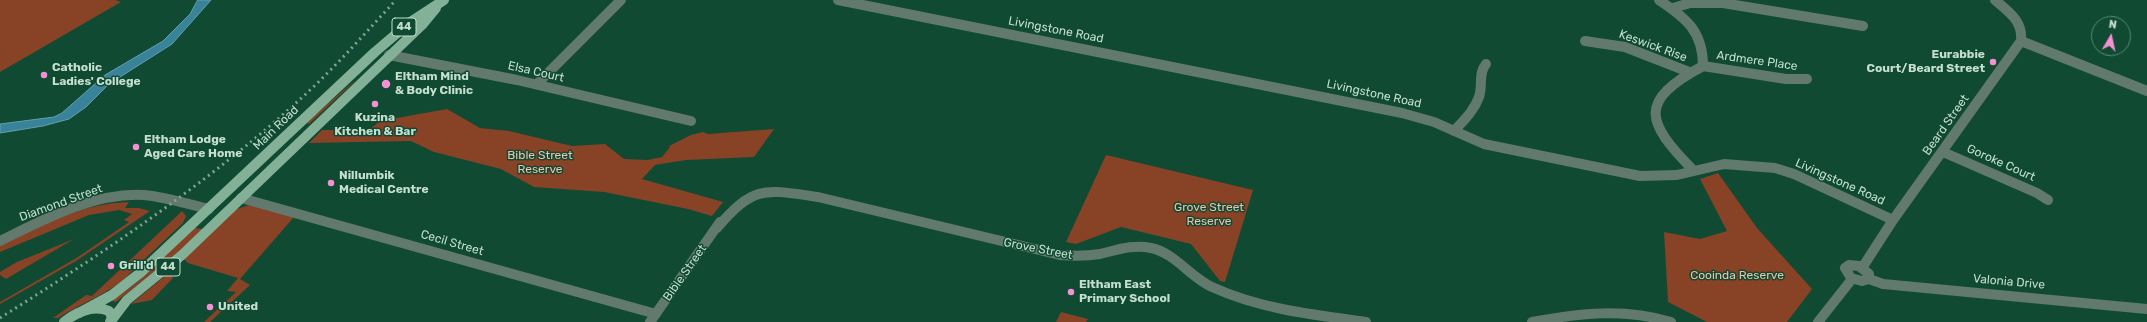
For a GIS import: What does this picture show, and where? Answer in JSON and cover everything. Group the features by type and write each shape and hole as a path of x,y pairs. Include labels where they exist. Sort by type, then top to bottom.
{"main road":[{"name":"Main Road","path":"79,313 123,288 375,52 410,23 444,0"},
{"name":"Main Road","path":"111,322 133,294 182,255 427,20 437,6"},
{"name":"Elsa Court","path":"375,52 389,55"},
{"path":"224,195 241,198"},
{"name":"Diamond Street","path":"209,209 226,213"},
{"name":"44","path":"64,322 79,313 91,309 106,310 111,314 111,322"}],"street":[{"path":"537,84 621,0"},
{"name":"Livingstone Road","path":"838,0 1402,113 1434,122 1494,146 1640,176 1677,175 1709,166 1738,164 1774,168 1794,174 1893,220"},
{"path":"1659,0 1673,8 1684,17 1701,42 1703,66 1689,72 1665,89 1659,98 1655,116 1658,128 1672,150 1693,170"},
{"path":"1995,0 2017,19 2021,25 2023,30 2021,41 2147,91"},
{"path":"1673,8 1690,4 1723,3 1863,26"},
{"name":"Keswick Rise","path":"1584,41 1625,47 1689,72"},
{"name":"Beard Street","path":"1862,268 1893,220 2021,41"},
{"name":"Elsa Court","path":"389,55 537,84 691,121"},
{"path":"1454,131 1478,100 1482,86 1481,70 1486,64"},
{"name":"Ardmere Place","path":"1703,66 1786,80 1807,79"},
{"name":"Goroke Court","path":"1943,152 2037,193 2048,200"},
{"name":"Grove Street","path":"751,193 771,191 818,197 1056,254 1086,256 1127,247 1150,247 1166,254 1202,282 1222,291 1295,310 1366,322"},
{"name":"Bible Street","path":"653,319 717,228 738,204 751,193"},
{"name":"Diamond Street","path":"0,241 69,211 119,196 136,195 154,197 209,209"},
{"name":"Cecil Street","path":"241,198 653,319"},
{"path":"1818,322 1852,279 1846,272 1846,267 1852,265 1862,268 1869,274 1869,279"},
{"name":"Valonia Drive","path":"1852,279 1862,282 1869,279 1883,284 2147,309"},
{"path":"1532,322 1582,313 1606,311 1634,313 1671,322"}],"green space":[{"path":"0,0 115,0 121,2 0,72"},
{"path":"353,82 309,124 306,123"},
{"name":"Bible Street Reserve","path":"447,109 480,128 509,131 572,146 605,144 624,159 648,160 662,157 670,147 669,146 691,135 703,132 708,134 774,129 754,157 686,160 655,165 642,179 723,202 712,216 688,209 604,192 534,187 501,169 434,152 411,141 309,143 322,130 369,130 380,121"},
{"name":"Grove Street Reserve","path":"1106,155 1253,190 1225,282 1220,281 1191,244 1121,227 1076,244 1066,242"},
{"name":"Cooinda Reserve","path":"1718,173 1757,228 1812,289 1787,322 1707,322 1668,302 1664,232 1700,239 1727,231 1700,179"},
{"path":"129,202 125,208 139,208 150,211 76,261 0,304 0,302 78,257 129,222 124,220 132,214 119,210 89,215 0,252 0,244 47,223 79,211 95,206"},
{"path":"249,205 294,217 240,279 250,285 210,322 204,322 236,292 227,291 238,278 188,263 184,259 232,213 237,209"},
{"path":"182,211 186,216 183,223 127,277 98,296 58,318 53,318 86,295 92,296"},
{"path":"195,228 203,229 186,246 116,302 112,301 136,283"},
{"path":"74,239 6,279 0,275 0,272 17,262"},
{"path":"166,275 171,275 173,278 152,300 131,304"},
{"path":"1061,312 1088,319 1086,322 1056,322"}],"water":[{"path":"198,0 211,0 172,44 109,84 86,107 69,119 43,126 0,133 0,124 54,117 62,113 105,75 163,41 190,14"}],"railway":[{"path":"0,318 120,240 198,184 272,124 308,92 396,0"}],"place":[{"name":"Eurabbie Court/Beard Street","path":"1993,62"},
{"name":"Catholic Ladies' College","path":"44,75"},
{"name":"Eltham Mind & Body Clinic","path":"386,84"},
{"name":"Kuzina Kitchen & Bar","path":"375,104"},
{"name":"Eltham Lodge Aged Care Home","path":"136,147"},
{"name":"Nillumbik Medical Centre","path":"331,183"},
{"name":"Grill'd","path":"111,266"},
{"name":"Eltham East Primary School","path":"1071,292"},
{"name":"United","path":"210,307"}]}
